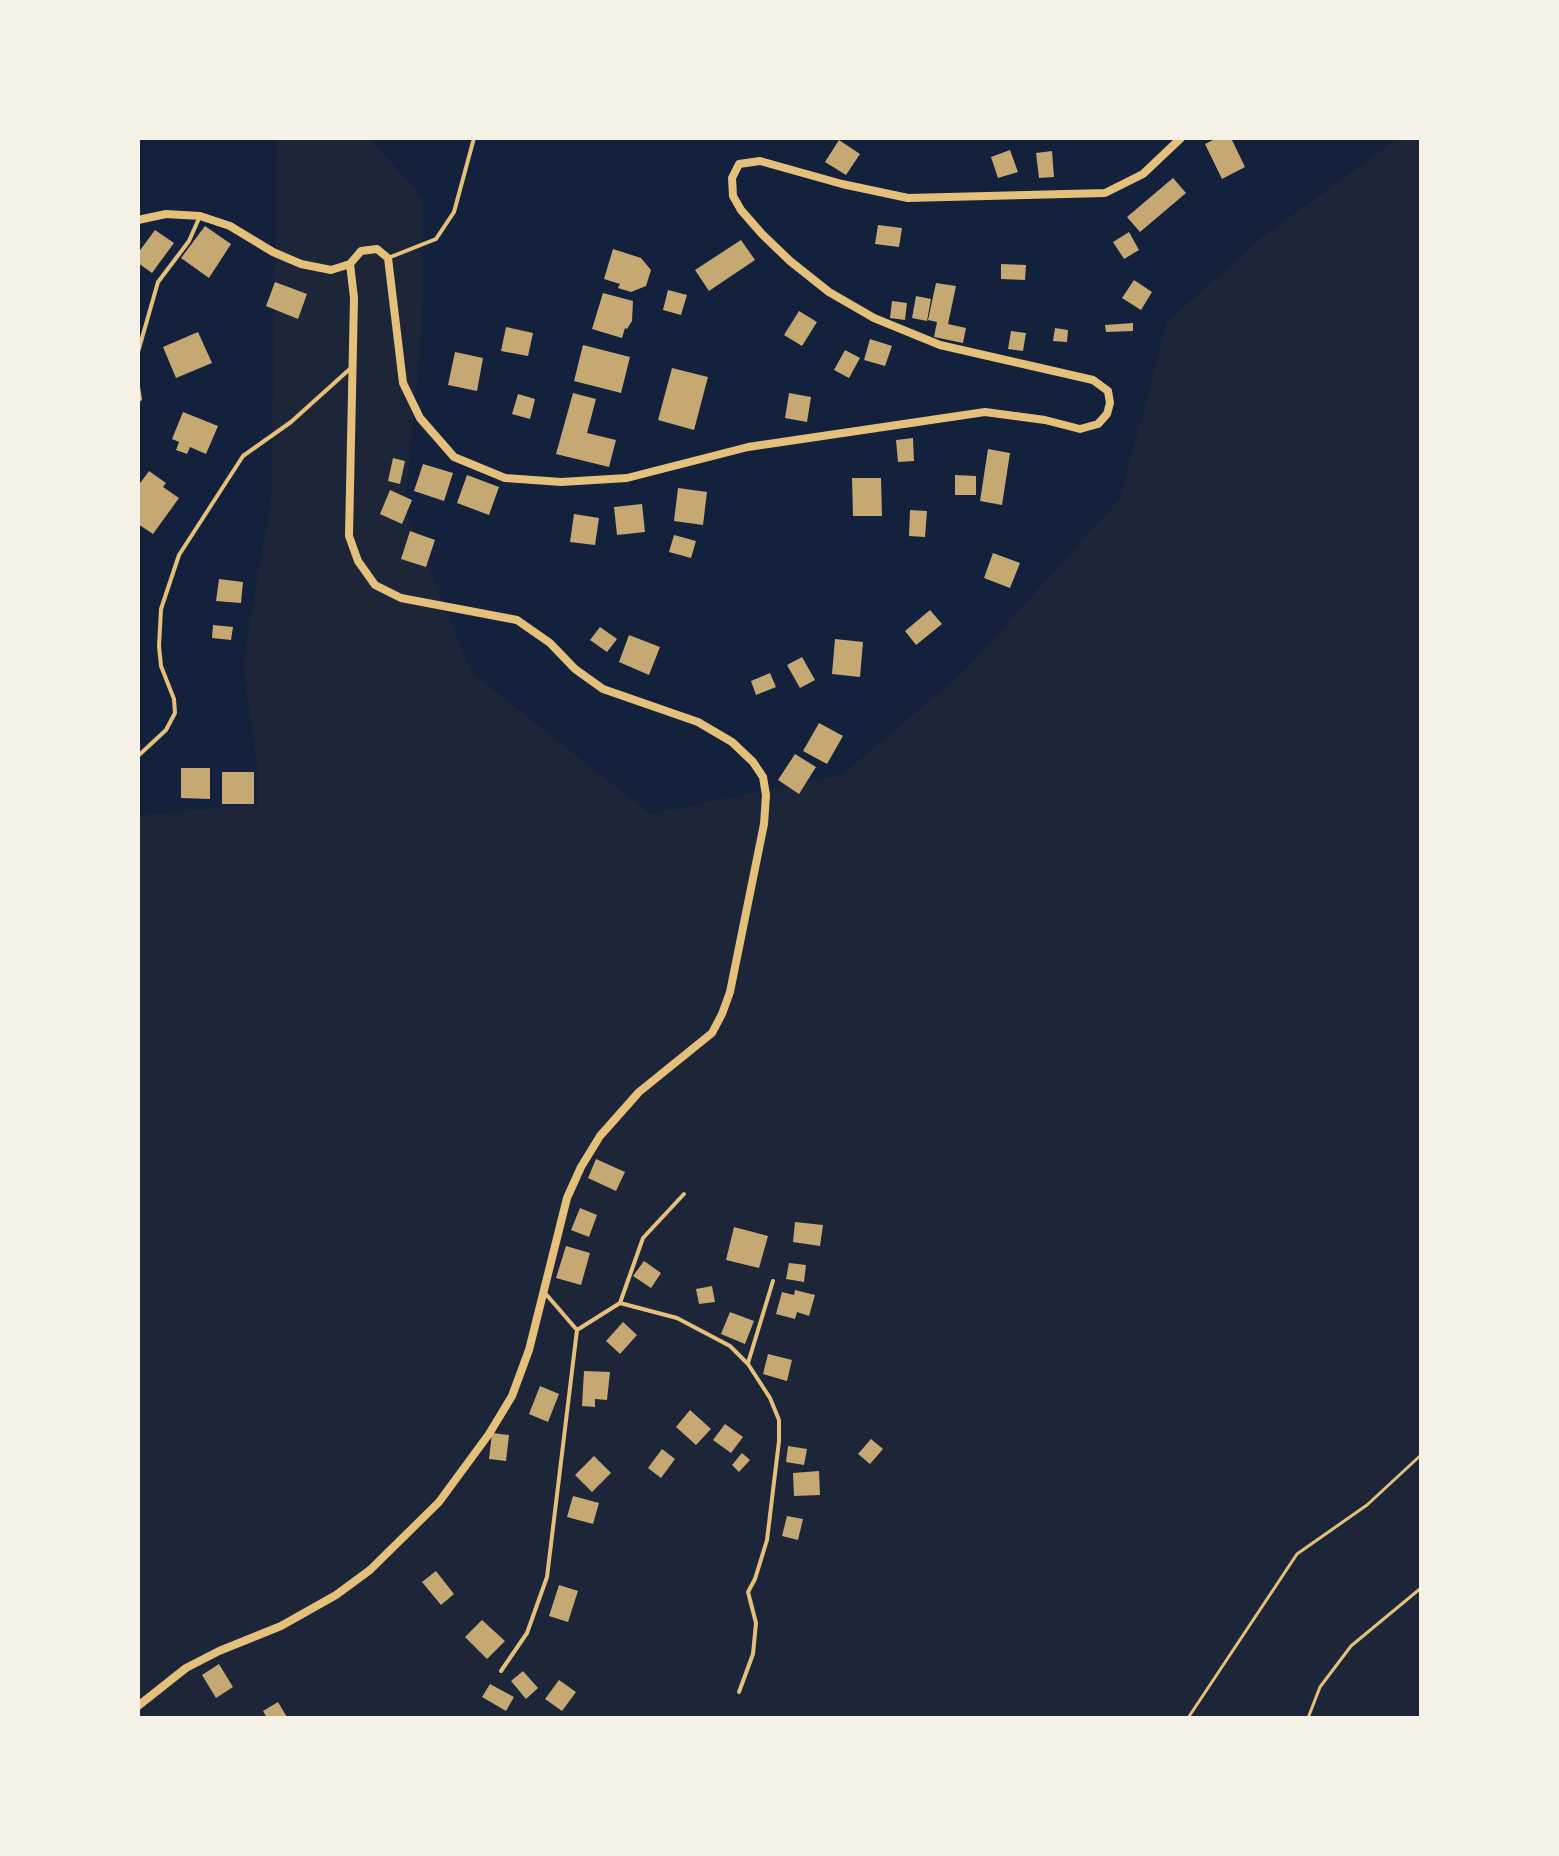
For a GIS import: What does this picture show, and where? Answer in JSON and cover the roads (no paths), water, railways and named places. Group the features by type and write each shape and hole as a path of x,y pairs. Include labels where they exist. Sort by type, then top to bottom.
{"street":[{"path":"138,220 166,214 200,216 230,226 273,252 301,264 331,270 350,264 361,251 377,249 388,258 403,383 420,418 454,457 505,478 561,482 627,478 748,447 985,412 1045,420 1080,429 1098,424 1107,414 1110,403 1108,391 1093,380 940,345 863,311 829,292 790,261 741,210 733,196 732,178 739,164 760,161 809,172 842,184 908,198 1105,193 1143,174 1181,138"},
{"path":"138,1706 186,1668 281,1626 336,1595 397,1546 439,1502 489,1434 512,1396 529,1350 567,1198 600,1136 639,1092 712,1033 722,1014 730,992 764,824 766,795 763,777 753,762 732,742 698,722 603,689 575,669 550,643 517,620 401,598 375,585 358,561 349,536 348,488 354,423 354,298 350,264"}],"lane":[{"path":"388,258 436,239 454,212 474,138"},
{"path":"138,352 158,282 189,241 200,216"},
{"path":"138,756 166,730 175,713 174,699 161,666 159,646 161,609 179,555 243,456 291,422 354,365"},
{"path":"138,387 140,399"},
{"path":"577,1330 620,1303 643,1238 684,1194"},
{"path":"748,1364 773,1281"},
{"path":"501,1671 527,1633 547,1577 577,1330 545,1293"},
{"path":"620,1303 677,1318 730,1346 748,1364 770,1398 779,1420 767,1540 748,1592 756,1623 753,1654 739,1692"}]}
